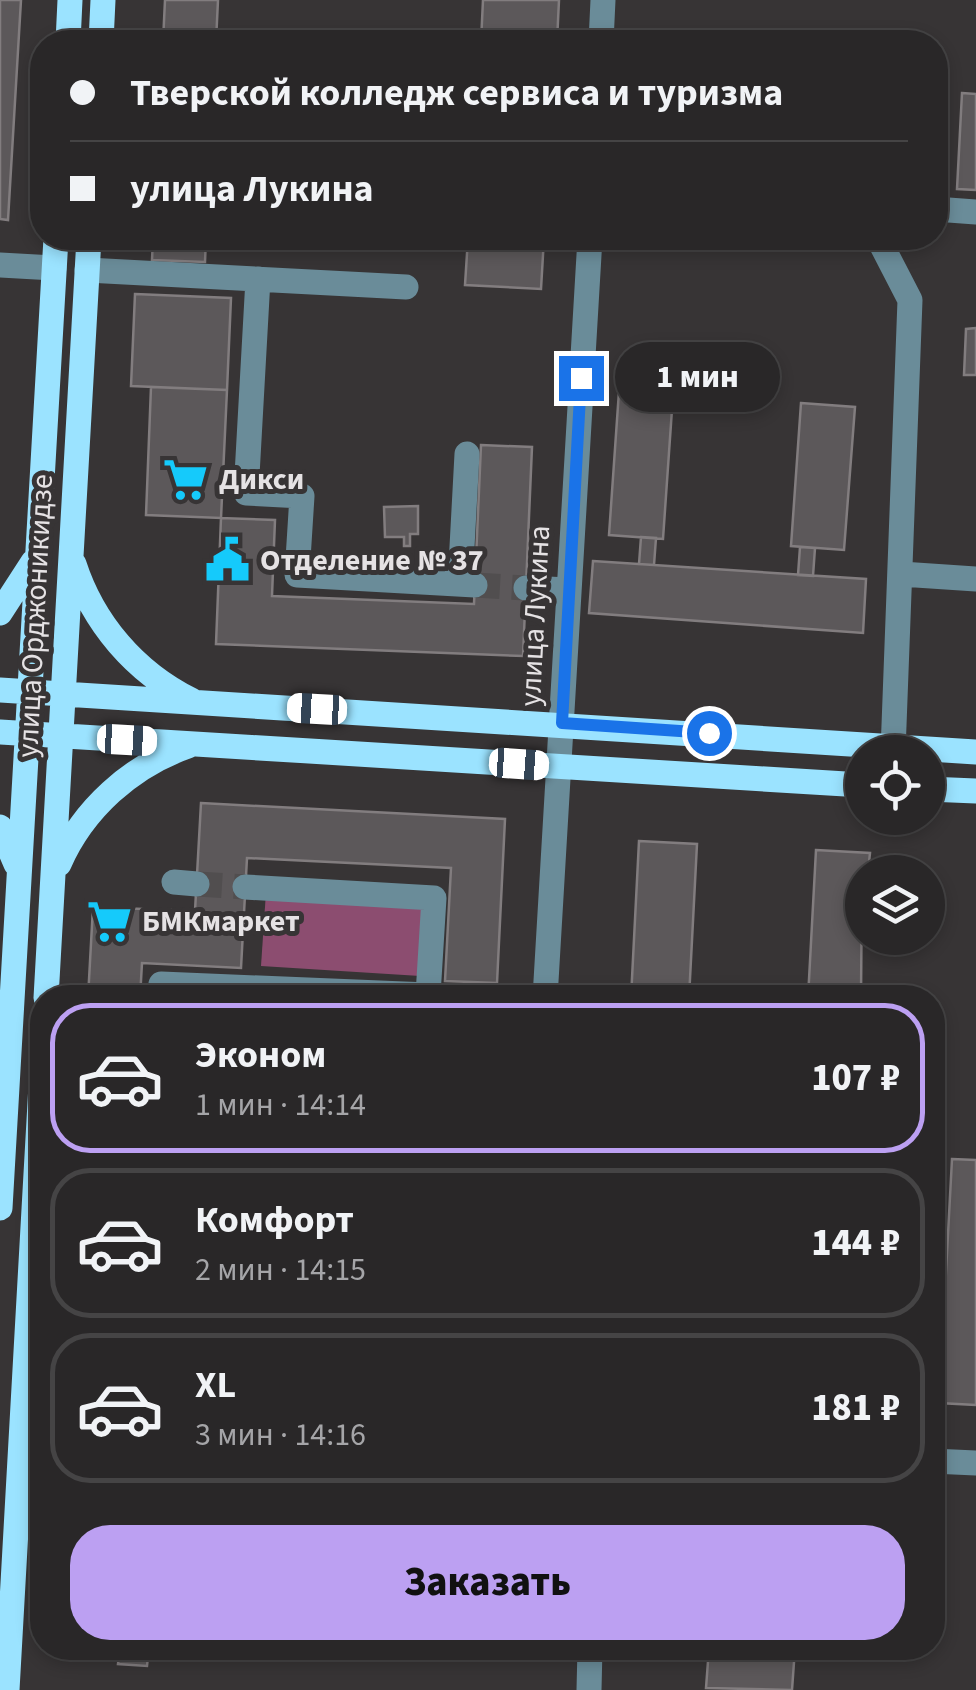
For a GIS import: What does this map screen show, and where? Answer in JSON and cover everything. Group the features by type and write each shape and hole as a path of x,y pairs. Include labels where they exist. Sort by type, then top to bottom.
{"main road":[{"path":"69,30 70,0"},
{"path":"102,30 104,0"},
{"name":"улица Орджоникидзе","path":"0,1208 6,991 20,874 55,250"},
{"name":"улица Орджоникидзе","path":"47,985 88,250"},
{"path":"0,613 38,554"},
{"path":"70,554 85,593 119,645 149,674 195,703"},
{"path":"0,690 562,723 845,745"},
{"path":"0,732 845,784"},
{"path":"54,876 75,834 104,798 140,770 192,744"},
{"path":"945,751 976,752"},
{"path":"945,790 976,792"},
{"path":"0,828 20,874"},
{"path":"7,1690 30,1441"}],"street":[{"path":"602,30 604,0"},
{"path":"948,210 976,212"},
{"name":"улица Лукина","path":"546,985 589,250"},
{"path":"884,250 910,300 894,735"},
{"path":"0,265 54,268"},
{"path":"87,270 406,287"},
{"path":"258,279 246,493 302,496 297,575 467,584 467,454"},
{"path":"900,574 976,579"},
{"path":"526,588 569,590"},
{"path":"245,886 434,898 429,985"},
{"path":"161,985 188,985"},
{"path":"945,1462 976,1464"},
{"path":"588,1690 589,1660"}],"shaded area":[{"path":"267,877 425,887 420,976 261,966"}],"building":[{"path":"0,0 21,0 8,220 0,219"},
{"path":"165,0 218,0 217,30 164,30"},
{"path":"483,0 559,0 558,30 482,30"},
{"path":"962,93 976,94 976,190 957,189"},
{"path":"152,250 206,250 205,262 152,260"},
{"path":"467,250 543,250 541,289 465,285"},
{"path":"135,294 231,298 227,390 131,386"},
{"path":"976,328 976,375 964,375 966,329"},
{"path":"151,387 227,390 221,518 146,515"},
{"path":"619,391 673,395 663,539 609,535"},
{"path":"801,403 855,407 844,550 791,546"},
{"path":"481,445 532,447 523,656 216,644 221,518 275,520 272,596 474,604"},
{"path":"418,506 418,534 410,534 410,546 404,546 404,537 385,537 384,507"},
{"path":"641,537 656,538 654,565 639,564"},
{"path":"800,547 815,548 813,576 798,575"},
{"path":"593,561 866,579 863,633 589,613"},
{"path":"201,803 505,819 497,983 445,981 451,868 247,858 241,968 142,963 141,985 89,985 93,907 195,911"},
{"path":"639,841 697,844 690,985 632,985"},
{"path":"816,850 870,853 845,855 845,955 861,955 861,985 809,985"},
{"path":"952,1159 976,1160 976,1405 945,1403 945,1290"},
{"path":"118,1660 148,1660 147,1666 118,1664"},
{"path":"708,1660 794,1660 792,1690 706,1688"}],"tunnel":[{"path":"475,585 526,588"},
{"path":"197,884 245,887"}],"place":[{"name":"Дикси","path":"186,479"},
{"name":"Отделение № 37","path":"227,560"},
{"name":"БМКмаркет","path":"109,921"}],"route":[{"path":"581,378 562,723 709,733"}]}
